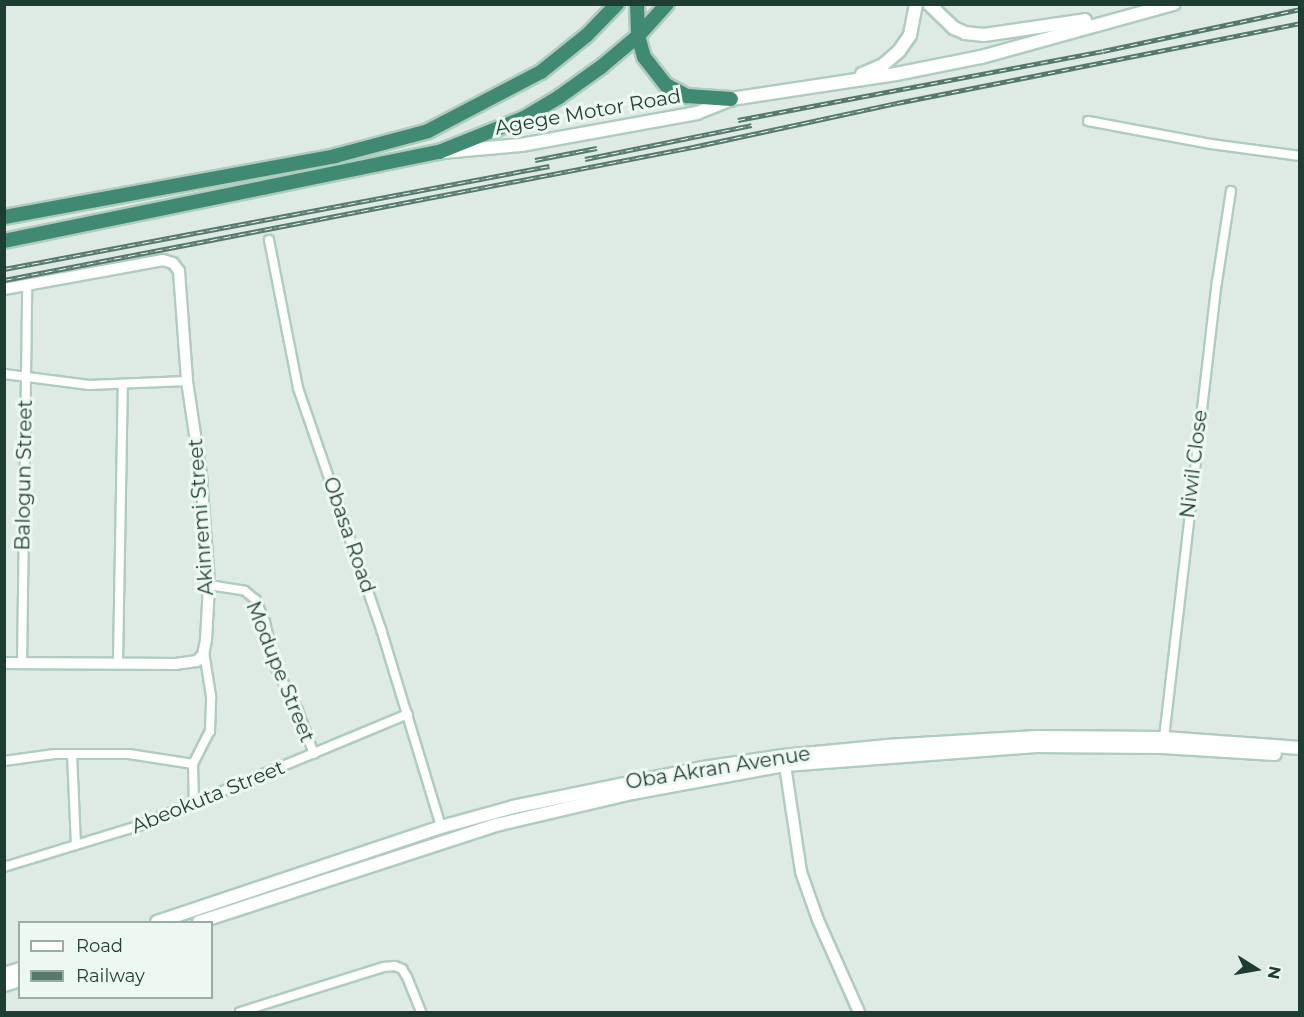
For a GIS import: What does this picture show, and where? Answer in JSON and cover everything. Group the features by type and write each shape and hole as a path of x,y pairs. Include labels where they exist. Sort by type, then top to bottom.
{"highway":[{"path":"4,217 335,156 428,131 447,119 510,91 541,72 586,35 617,4"},
{"path":"637,4 638,36 644,57 666,85 687,96 732,99"},
{"path":"439,152 533,113 602,67 638,36 667,4"},
{"name":"Agege Motor Road","path":"4,242 439,152"}],"main road":[{"path":"847,80 883,65 899,51 910,34 916,4"},
{"path":"929,4 954,28 965,33 984,35 1131,15"},
{"name":"Agege Motor Road","path":"439,152 521,145 697,113 732,99 981,57 1174,4"},
{"name":"Oba Akran Avenue","path":"160,921 441,827 513,807 630,781 885,746 1037,737 1164,738 1299,748"},
{"name":"Oba Akran Avenue","path":"202,921 445,840 529,816 784,760 1036,746 1163,747 1299,756"}],"street":[{"path":"1088,121 1211,144 1299,156"},
{"name":"Niwil Close","path":"1164,738 1217,282 1231,190"},
{"name":"Obasa Road","path":"269,240 298,388 408,714 441,827"},
{"name":"Akinremi Street","path":"27,286 164,260 173,262 179,271 187,381 201,475 209,585 204,652"},
{"path":"4,289 27,286"},
{"name":"Balogun Street","path":"22,663 27,286"},
{"path":"4,374 88,385 187,381"},
{"path":"118,662 123,384"},
{"name":"Modupe Street","path":"209,585 245,591 256,600 265,622 275,666 298,711 314,754"},
{"path":"4,663 190,663 197,660 204,652"},
{"path":"194,804 193,764 210,731 211,696 204,652"},
{"name":"Abeokuta Street","path":"4,867 141,825 408,714"},
{"path":"4,761 72,754 129,754 193,764"},
{"path":"72,754 76,845"},
{"path":"784,760 801,872 818,920 859,1012"},
{"path":"240,1012 384,967 395,966 402,969 407,977 421,1012"}],"railway":[{"path":"738,120 1103,51 1300,9"},
{"path":"4,280 693,147 897,103 1300,23"},
{"path":"585,159 752,125"},
{"path":"535,160 597,148"},
{"path":"4,269 549,166"}]}
